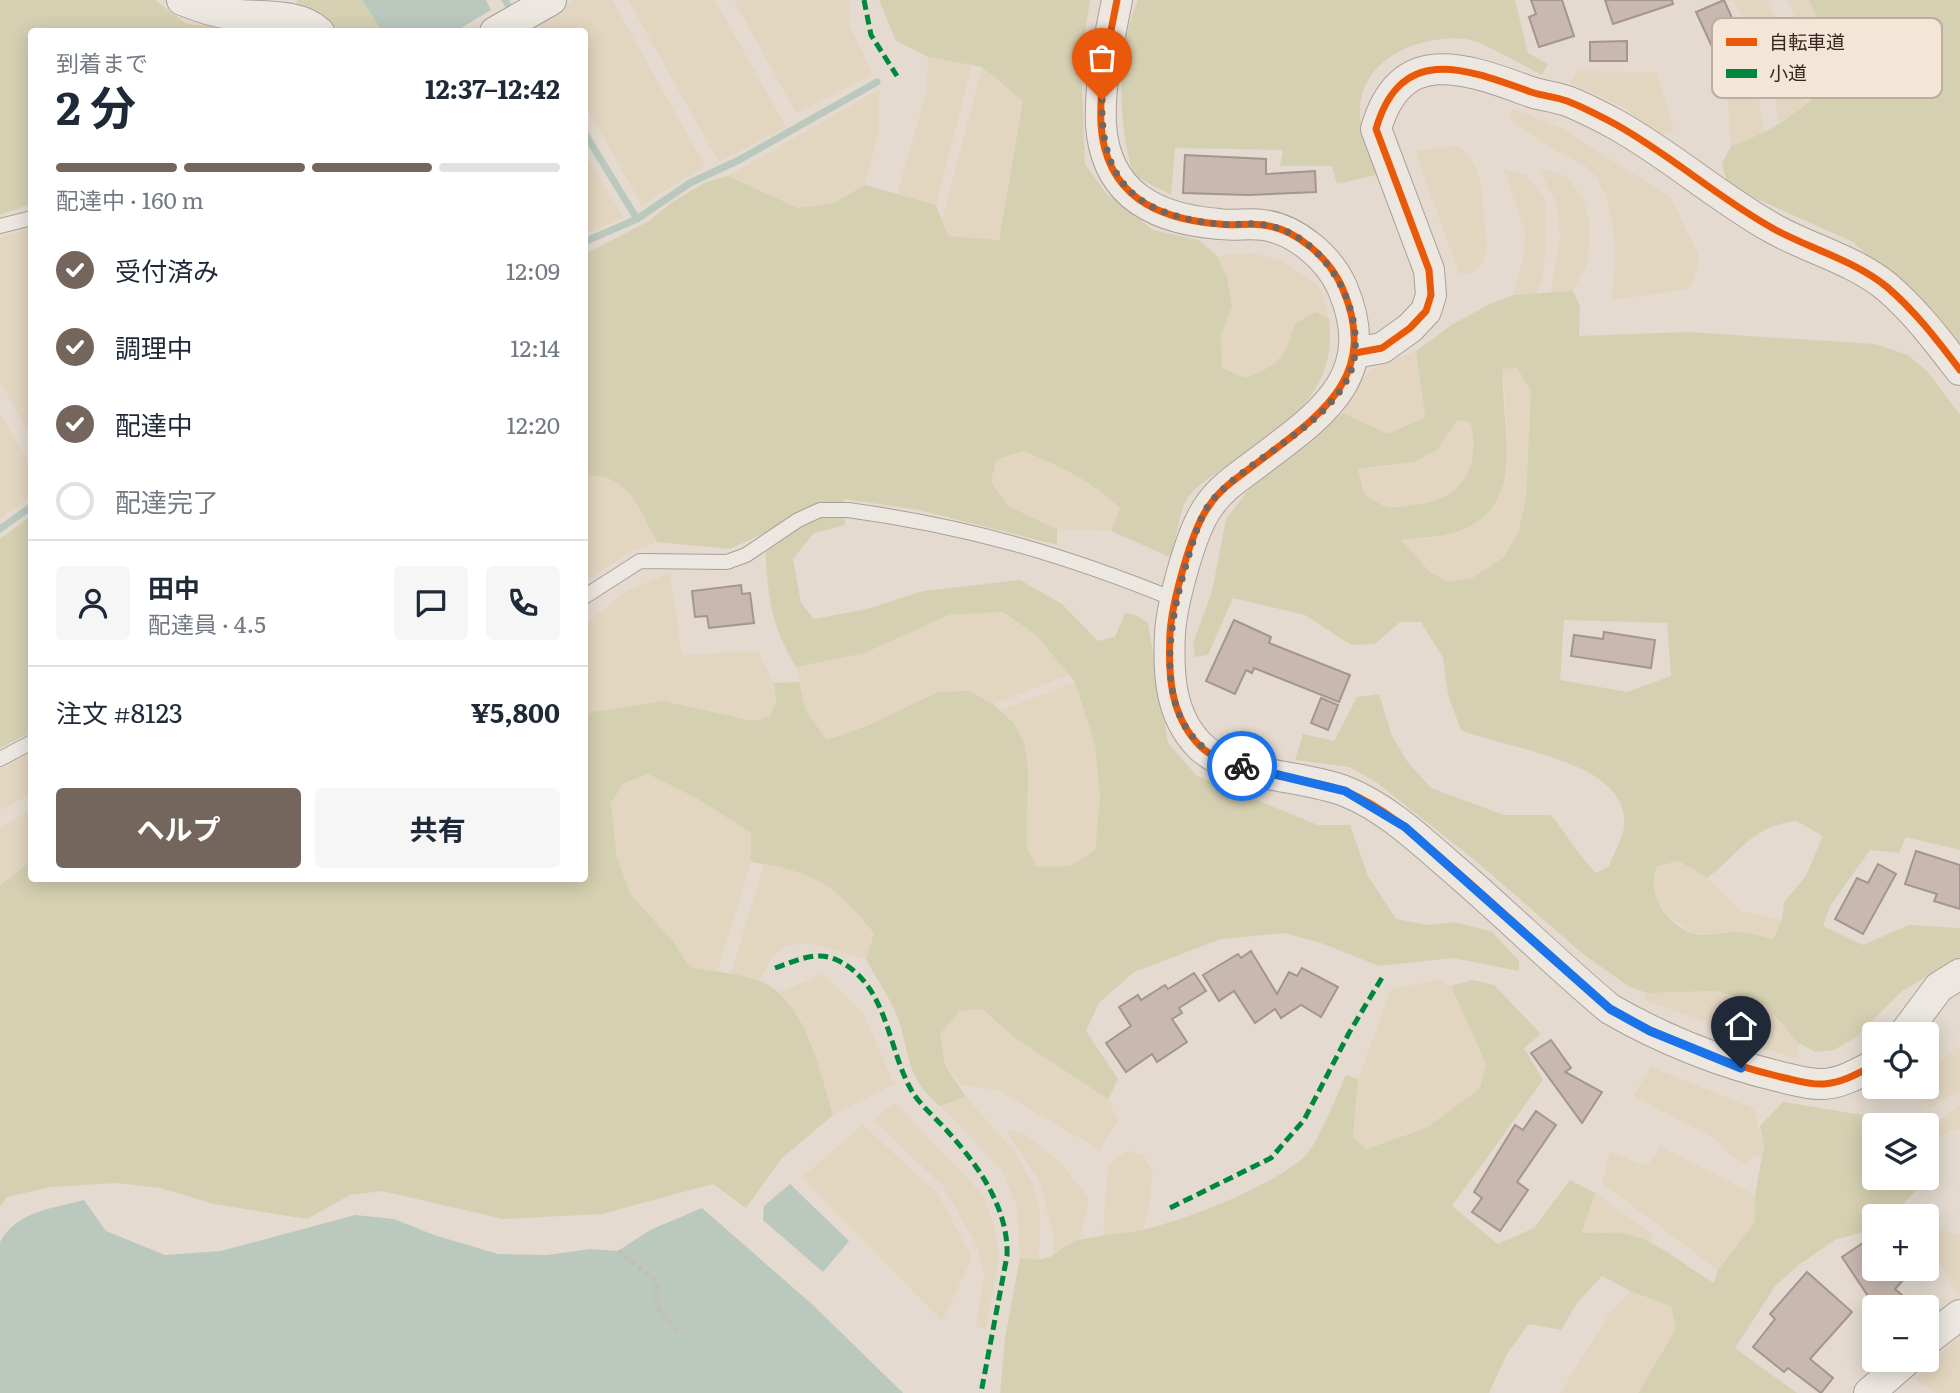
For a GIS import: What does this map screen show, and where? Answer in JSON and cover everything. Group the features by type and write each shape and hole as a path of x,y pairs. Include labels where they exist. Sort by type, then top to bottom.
{"street":[{"path":"182,0 226,14 291,19 315,28"},
{"path":"502,28 551,0"},
{"path":"1117,0 1103,75 1101,125 1106,155 1115,174 1128,192 1149,207 1178,219 1221,225 1266,225 1294,235 1323,259 1341,285 1351,315 1355,353 1336,394 1307,425 1226,487 1208,507 1198,527 1176,600 1170,632 1174,704 1182,724 1202,748 1232,763 1345,791 1405,827 1610,1009 1650,1031 1741,1068 1807,1083 1825,1084 1849,1078 1862,1071"},
{"path":"1355,353 1382,348 1410,328 1426,311 1431,295 1429,270 1376,129 1391,91 1404,80 1437,69 1493,77 1534,93 1566,101 1614,123 1775,229 1856,268 1885,286 1922,320 1960,370"},
{"path":"1913,1022 1939,987 1960,974"},
{"path":"1939,1331 1960,1315"},
{"path":"1870,1393 1894,1372"}],"lane":[{"path":"0,226 28,219"},
{"path":"588,594 640,561 727,562 746,555 798,520 820,510 848,510 1021,543 1094,566 1176,600"},
{"path":"0,759 28,744"}],"path":[{"path":"618,1251 657,1282 656,1306 680,1334"}],"shaded area":[{"path":"0,0 155,0 187,24 229,28 28,28 28,205 0,215"},
{"path":"298,0 362,0 380,28 280,28"},
{"path":"362,0 486,0 491,10 461,28 380,28"},
{"path":"574,0 612,0 705,166 642,205 588,110 588,28 540,28 536,21"},
{"path":"628,0 715,0 786,127 719,162"},
{"path":"734,0 849,0 849,24 873,75 796,113"},
{"path":"879,0 1090,0 1081,62 1085,164 1106,193 1153,230 1199,240 1217,256 1227,277 1232,306 1221,337 1222,368 1245,378 1266,369 1283,353 1295,324 1315,312 1329,319 1330,345 1325,368 1302,407 1267,438 1204,482 1189,496 1181,514 1172,558 1111,531 1120,508 1109,498 1062,468 1023,451 996,460 991,482 1008,506 1057,529 1057,545 919,510 844,499 845,525 814,533 793,559 801,603 814,619 867,609 923,591 1020,580 1062,604 1098,641 1115,637 1125,613 1136,615 1148,623 1168,743 1197,776 1318,825 1350,825 1368,876 1396,919 1427,925 1455,922 1492,932 1519,961 1519,971 1453,958 1379,966 1321,943 1284,933 1221,939 1134,972 1099,1003 1086,1031 1118,1079 1108,1099 1015,1038 982,1009 960,1011 940,1034 945,1065 966,1097 940,1106 915,1077 896,1013 866,959 874,933 860,916 821,882 791,870 751,862 751,833 698,799 648,774 624,783 611,803 617,857 631,895 672,940 690,967 752,978 776,990 789,1003 816,1059 833,1115 781,1159 746,1208 713,1184 602,1214 503,1219 382,1191 350,1195 307,1219 214,1204 160,1188 117,1183 51,1187 7,1197 0,1207 0,885 28,863 28,882 588,882 588,715 592,712 664,701 753,721 770,716 776,701 774,683 799,682 806,711 827,740 869,725 938,692 969,691 993,704 1014,723 1024,742 1028,766 1027,848 1037,867 1070,866 1095,850 1100,797 1095,745 1075,682 1035,634 1003,612 949,615 865,653 796,667 786,650 774,618 768,587 764,533 730,549 657,542 637,506 622,486 599,476 588,476 588,252 649,221 671,203 706,182 728,176 798,208 833,203 865,185 936,205 948,236 999,240 1023,101 982,67 928,57 896,41"},
{"path":"1138,0 1515,0 1528,53 1548,64 1542,75 1492,49 1465,39 1445,39 1407,48 1376,69 1366,85 1361,103 1362,130 1380,174 1337,184 1332,166 1280,166 1283,150 1175,148 1171,195 1133,175 1124,132 1122,64 1125,42"},
{"path":"1733,0 1766,0 1776,18 1743,18"},
{"path":"1787,0 1809,0 1817,18 1796,18"},
{"path":"1809,0 1960,0 1960,346 1904,288 1853,242 1728,186 1722,164 1731,146 1788,118 1813,98 1942,98 1942,18 1817,18"},
{"path":"928,57 972,65 936,205 897,194 926,94"},
{"path":"982,67 1024,101 1000,240 948,236 942,220"},
{"path":"1577,71 1657,72 1674,130 1657,136 1626,108 1570,83"},
{"path":"879,89 879,131 865,185 833,203 798,208 728,176"},
{"path":"1727,98 1759,98 1765,134 1731,146"},
{"path":"1775,98 1805,98 1808,107 1779,122"},
{"path":"1514,109 1563,129 1671,198 1699,256 1695,278 1688,289 1612,300 1615,250 1606,196 1587,167 1544,144 1509,118"},
{"path":"1455,146 1468,153 1477,169 1482,191 1487,249 1481,266 1471,274 1459,273 1415,151"},
{"path":"588,159 624,218 588,233"},
{"path":"1539,168 1566,176 1583,198 1590,224 1588,262 1573,291 1551,293 1560,236 1556,203"},
{"path":"1504,170 1526,174 1546,201 1546,248 1542,281 1536,294 1513,295 1523,259 1525,233"},
{"path":"28,229 28,431 0,382 0,238"},
{"path":"1252,253 1280,260 1313,281 1322,293 1329,319 1315,312 1295,324 1287,350 1273,367 1245,378 1222,368 1221,337 1232,306 1227,277 1217,256"},
{"path":"1573,291 1580,306 1579,336 1688,332 1875,344 1908,355 1928,372 1960,415 1960,850 1906,837 1899,853 1870,850 1830,906 1823,926 1863,945 1909,925 1960,928 1960,957 1902,991 1871,1022 1862,1022 1862,1031 1855,1038 1834,1050 1816,1052 1798,1043 1765,1004 1715,991 1646,993 1628,986 1583,954 1477,862 1376,782 1349,767 1295,760 1303,734 1334,741 1357,697 1379,694 1392,736 1407,761 1431,788 1504,815 1551,815 1596,873 1609,866 1624,826 1621,804 1607,786 1587,772 1561,760 1461,730 1448,695 1443,658 1421,622 1400,622 1375,644 1351,645 1305,615 1233,598 1208,655 1195,657 1193,643 1212,592 1226,519 1250,488 1343,413 1388,434 1425,417 1416,351 1453,324 1513,295","holes":["1517,368 1531,391 1526,497 1518,533 1503,558 1472,578 1448,582 1430,572 1401,540 1441,536 1464,529 1484,516 1497,500 1507,459 1503,369","1457,420 1470,422 1473,454 1470,468 1454,490 1428,502 1400,507 1382,505 1364,494 1358,469 1414,462 1437,450","1564,620 1667,623 1671,676 1627,692 1560,680","1796,821 1823,836 1806,876 1784,902 1782,920 1773,939 1739,932 1695,934 1667,916 1656,897 1654,886 1658,866 1679,861 1707,878 1756,835 1780,824"]},
{"path":"1416,351 1425,417 1388,434 1343,413 1352,389 1371,370"},
{"path":"1517,368 1531,391 1526,497 1518,533 1503,558 1472,578 1448,582 1430,572 1400,540 1430,538 1493,508 1506,476 1508,441 1503,369"},
{"path":"0,414 28,461 28,498 0,518"},
{"path":"1457,419 1470,422 1474,456 1468,476 1451,494 1427,504 1388,507 1364,494 1357,469 1393,466 1437,450"},
{"path":"1023,451 1066,469 1098,487 1120,508 1111,531 1057,529 1008,506 991,482 996,460"},
{"path":"603,475 627,488 657,542 628,553 588,580 588,476"},
{"path":"28,518 28,734 0,748 0,539"},
{"path":"670,573 682,655 758,651 774,683 776,701 770,716 753,721 588,718 588,622 624,592"},
{"path":"1003,612 1035,634 1069,675 993,704 969,691 826,740 806,711 796,667 865,653 949,615"},
{"path":"1075,682 1095,745 1100,797 1095,850 1070,866 1037,868 1027,848 1028,766 1024,742 1014,723 1001,710"},
{"path":"28,755 28,796 0,810 0,770"},
{"path":"648,774 698,799 751,833 751,862 717,973 690,967 672,940 631,895 617,857 611,803 624,783"},
{"path":"28,813 28,863 0,885 0,827"},
{"path":"1679,861 1707,878 1741,911 1782,920 1773,939 1738,932 1694,934 1669,917 1653,895 1651,877 1658,866"},
{"path":"764,864 802,871 845,896 874,933 866,959 807,943 787,946 773,956 759,980 730,976"},
{"path":"823,974 863,1013 894,1084 833,1115 806,1033 781,992"},
{"path":"1438,980 1451,986 1486,1064 1480,1088 1425,1128 1366,1149 1353,1137 1358,1079 1391,989"},
{"path":"1472,980 1494,985 1541,1034 1524,1048 1543,1080 1452,1206 1498,1244 1534,1228 1570,1180 1595,1193 1582,1232 1621,1233 1646,1240 1714,1283 1718,1270 1755,1222 1755,1195 1764,1146 1760,1126 1783,1102 1862,1115 1862,1190 1916,1190 1903,1204 1862,1204 1862,1232 1835,1240 1800,1264 1776,1285 1735,1348 1797,1393 1638,1393 1676,1329 1671,1306 1630,1291 1602,1276 1577,1303 1561,1330 1529,1324 1507,1354 1489,1393 1000,1393 1005,1338 1020,1258 1042,1259 1083,1239 1141,1230 1181,1219 1272,1179 1310,1150 1346,1075 1358,1079 1353,1137 1366,1149 1426,1128 1480,1088 1486,1064 1451,986"},
{"path":"1715,991 1765,1004 1798,1043 1798,1058 1745,1044 1707,1022 1644,1000 1646,993"},
{"path":"982,1009 1015,1038 1108,1099 1118,1120 1100,1150 997,1090 961,1085 945,1065 940,1034 960,1011"},
{"path":"1960,1047 1960,1091 1930,1108 1926,1099 1939,1099 1939,1064 1954,1049"},
{"path":"1651,1067 1753,1108 1764,1146 1761,1157 1753,1155 1746,1164 1729,1154 1716,1139 1633,1096"},
{"path":"966,1097 1015,1152 1033,1184 1040,1212 1039,1262 1020,1258 1017,1206 1001,1169 940,1106"},
{"path":"895,1103 983,1195 995,1229 999,1256 986,1330 976,1327 984,1275 978,1248 943,1186 873,1120"},
{"path":"1960,1106 1960,1129 1951,1130 1939,1138 1939,1120"},
{"path":"863,1125 938,1194 972,1258 942,1321 802,1177"},
{"path":"1006,1130 1025,1134 1060,1162 1089,1198 1080,1240 1052,1258 1054,1237 1039,1180"},
{"path":"1660,1146 1755,1195 1755,1222 1718,1270 1602,1183 1610,1151 1642,1165 1650,1162"},
{"path":"1128,1150 1144,1156 1153,1173 1149,1208 1143,1230 1103,1236 1108,1164"},
{"path":"790,1184 849,1241 823,1272 763,1220 764,1206"},
{"path":"1595,1193 1654,1235 1651,1244 1620,1233 1602,1236 1582,1232"},
{"path":"84,1200 106,1231 165,1255 221,1251 355,1215 394,1219 434,1235 498,1254 547,1255 590,1249 618,1251 650,1230 702,1208 814,1306 903,1393 0,1393 0,1242 7,1232 25,1217"},
{"path":"1939,1229 1960,1235 1960,1292 1954,1290 1939,1262"},
{"path":"1630,1291 1671,1305 1676,1329 1638,1393 1560,1393 1611,1311"},
{"path":"1960,1335 1960,1393 1937,1393 1915,1380 1923,1372 1939,1372 1939,1356"}],"building":[{"path":"1531,0 1562,0 1574,36 1539,47 1529,17 1536,14"},
{"path":"1605,0 1672,0 1673,4 1613,24"},
{"path":"1724,0 1732,18 1712,18 1712,47 1696,12"},
{"path":"1627,41 1627,61 1590,61 1590,42"},
{"path":"1185,155 1266,159 1266,174 1315,171 1316,192 1248,195 1183,193"},
{"path":"741,585 742,594 750,593 754,623 709,628 707,616 695,617 692,591"},
{"path":"1234,620 1271,637 1269,643 1350,675 1339,702 1254,668 1252,673 1246,670 1235,694 1206,681"},
{"path":"1604,632 1655,640 1651,668 1571,656 1574,635 1603,639"},
{"path":"1321,698 1338,705 1328,730 1311,723"},
{"path":"1916,851 1960,865 1960,909 1934,901 1937,894 1905,884"},
{"path":"1878,864 1896,874 1863,934 1835,919 1857,878 1868,883"},
{"path":"1251,951 1277,994 1289,972 1297,976 1302,968 1338,987 1321,1017 1301,1005 1281,1018 1275,1009 1255,1023 1234,991 1219,1001 1203,975 1238,954 1241,958"},
{"path":"1194,973 1206,991 1179,1008 1182,1013 1172,1019 1187,1042 1157,1062 1152,1054 1126,1072 1106,1043 1131,1026 1119,1007 1138,995 1141,1000 1165,985 1168,989"},
{"path":"1551,1040 1571,1068 1565,1072 1602,1092 1582,1123 1531,1053"},
{"path":"1536,1111 1556,1125 1517,1182 1528,1190 1500,1231 1472,1212 1482,1198 1474,1192 1515,1125 1523,1130"},
{"path":"1862,1244 1862,1281 1902,1281 1895,1289 1902,1295 1867,1295 1842,1257"},
{"path":"1807,1272 1852,1312 1810,1359 1833,1378 1821,1393 1788,1368 1784,1372 1753,1347 1775,1319 1770,1314"}],"waterway":[{"path":"505,0 510,8"},
{"path":"588,240 637,219 690,183 739,160 877,82"},
{"path":"588,139 637,219"},
{"path":"0,529 28,509"}],"marked path":[{"path":"864,0 871,35 897,76"},
{"path":"775,968 821,956 837,960 854,971 877,1002 904,1076 913,1093 960,1146 990,1190 1003,1222 1007,1256 981,1393"},
{"path":"1170,1208 1271,1158 1304,1120 1349,1033 1383,976"}],"cycle path":[{"path":"1117,0 1103,78 1101,125 1105,149 1124,186 1138,199 1175,216 1224,225 1263,225 1287,232 1310,247 1329,266 1342,287 1352,319 1354,347 1348,371 1336,393 1300,430 1224,489 1209,506 1196,532 1174,604 1169,648 1173,693 1189,733 1213,756 1229,763 1330,786 1375,806 1425,844 1610,1009 1651,1031 1737,1065 1808,1083 1837,1082 1862,1071"},
{"path":"1355,353 1382,348 1410,328 1426,311 1431,295 1429,270 1376,129 1387,101 1402,83 1419,73 1439,69 1483,76 1563,100 1636,136 1753,217 1860,269 1887,287 1917,316 1960,370"}],"way so far":[{"path":"1102,100 1101,125 1106,155 1128,192 1149,207 1178,219 1221,225 1266,225 1294,235 1323,259 1341,285 1351,315 1355,353 1336,394 1307,425 1226,487 1208,507 1198,527 1176,600 1170,632 1170,670 1174,704 1182,724 1202,748 1242,766"}],"route":[{"path":"1242,766 1345,791 1365,801 1405,827 1610,1009 1650,1031 1741,1068"}]}
